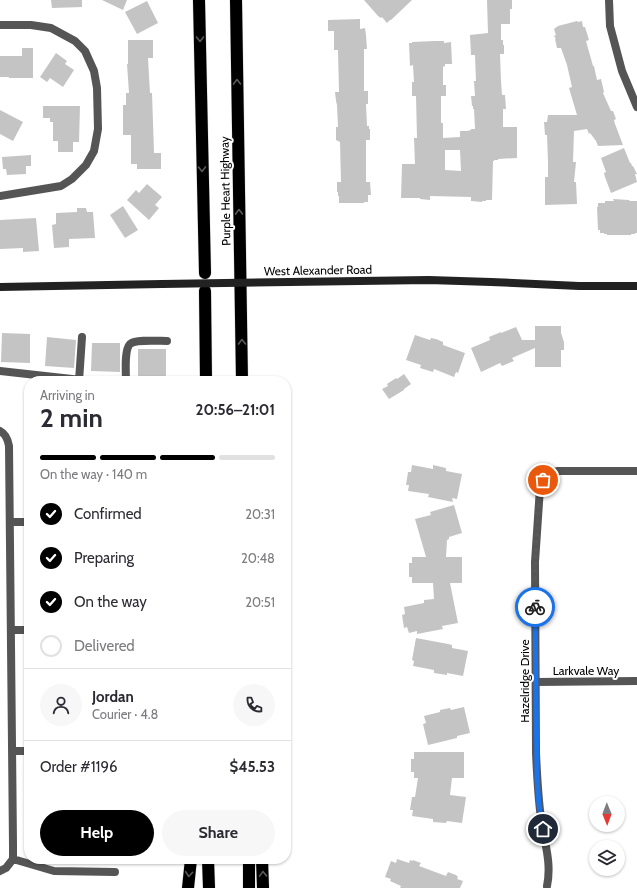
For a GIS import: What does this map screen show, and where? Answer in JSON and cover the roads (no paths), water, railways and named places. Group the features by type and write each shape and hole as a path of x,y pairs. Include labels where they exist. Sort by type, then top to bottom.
{"highway":[{"name":"Purple Heart Highway","path":"199,0 205,273"},
{"name":"Purple Heart Highway","path":"236,0 242,376"},
{"path":"205,291 206,376"},
{"path":"188,888 190,864"},
{"path":"208,864 209,888"},
{"path":"249,864 249,888"},
{"path":"262,864 263,888"}],"main road":[{"name":"West Alexander Road","path":"0,287 429,280 579,286 637,286"}],"street":[{"path":"609,0 610,26 622,71 637,107"},
{"path":"0,26 31,25 51,28 75,41 85,51 94,71 97,88 98,129 94,151 86,165 72,179 61,186 0,196"},
{"path":"79,376 82,336"},
{"path":"126,376 126,351 130,344 137,341 167,341"},
{"path":"0,371 44,376"},
{"path":"0,871 6,868 13,859 9,446 8,441 1,432"},
{"name":"Hazelridge Drive","path":"547,886 549,861 539,805 537,779 535,562 541,483 549,473 558,471 637,471"},
{"path":"10,522 24,522"},
{"path":"11,630 24,630"},
{"name":"Larkvale Way","path":"536,682 637,681"},
{"path":"12,751 24,751"},
{"path":"13,859 24,862"},
{"path":"30,864 54,871 114,872"}]}
